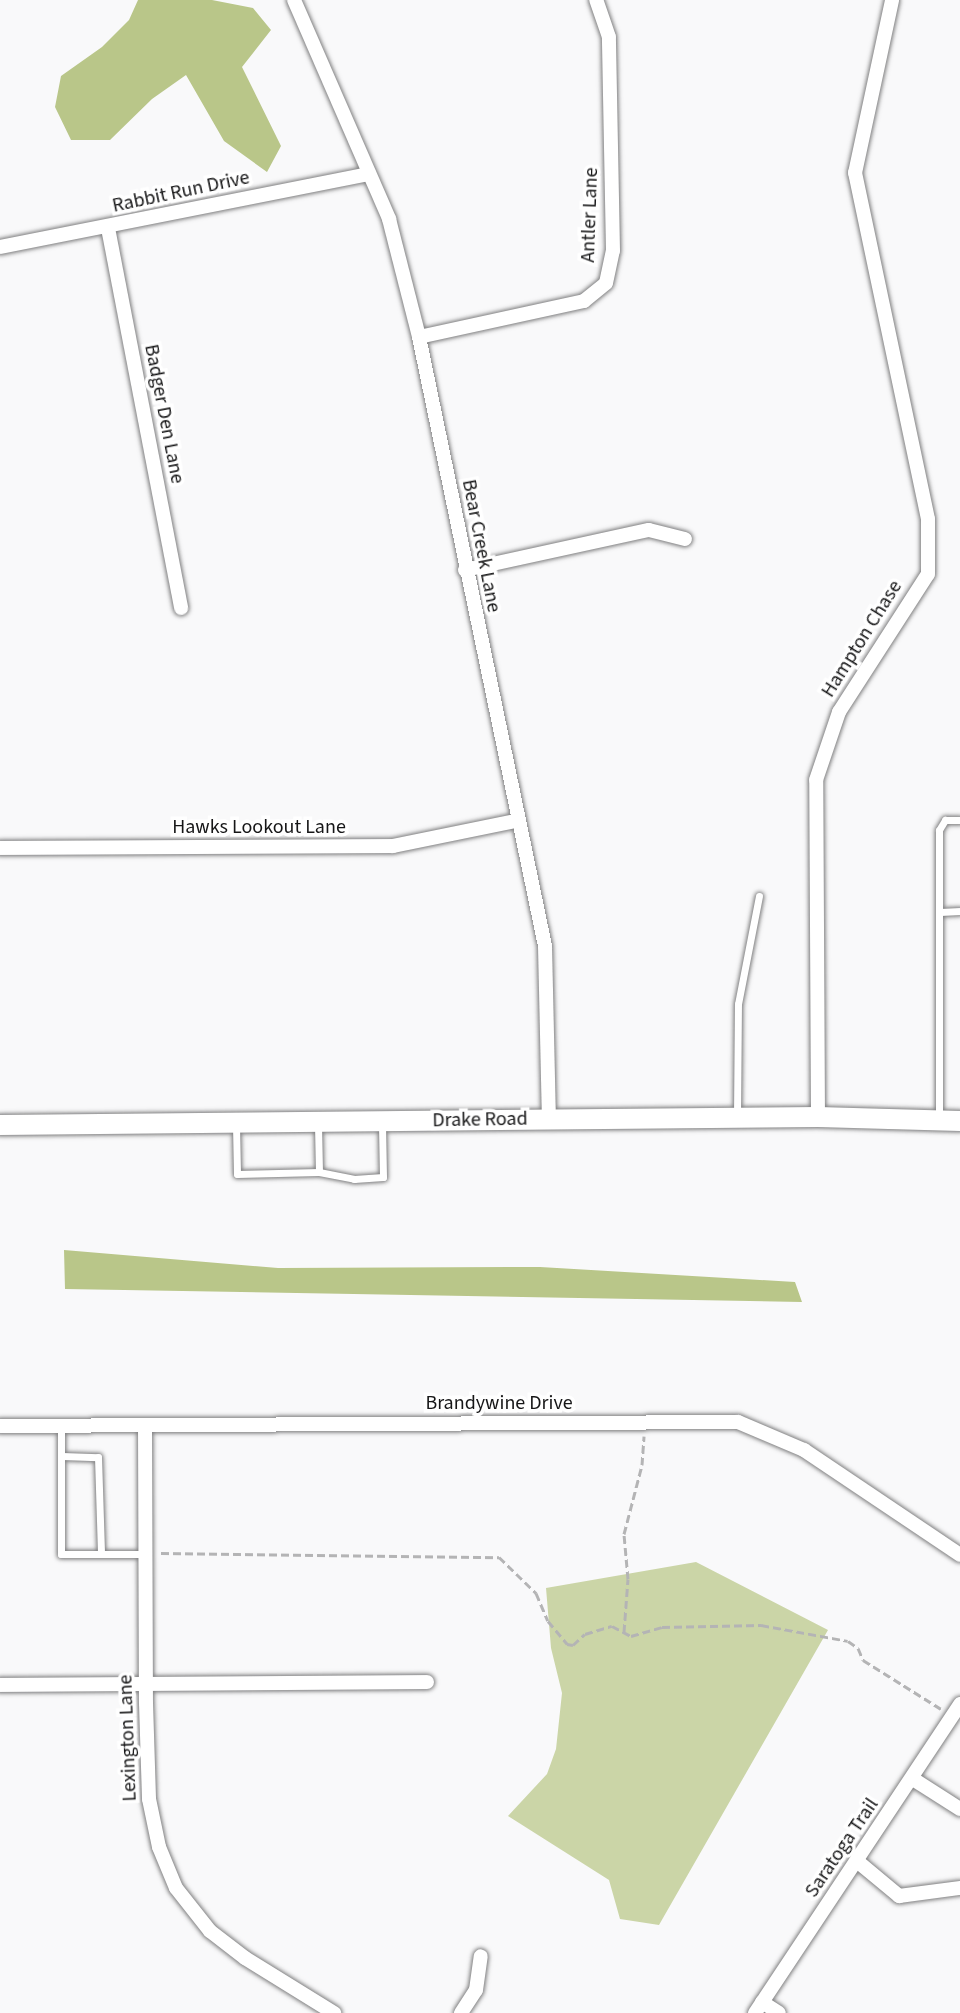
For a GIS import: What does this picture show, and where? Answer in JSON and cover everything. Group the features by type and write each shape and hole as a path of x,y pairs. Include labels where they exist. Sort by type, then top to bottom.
{"street":[{"name":"Bear Creek Lane","path":"294,0 389,219 419,337 516,821 545,946 549,1119"},
{"name":"Antler Lane","path":"419,337 584,301 606,283 613,251 609,37 596,0"},
{"name":"Hampton Chase","path":"818,1117 816,780 839,712 928,574 928,519 855,173 892,0"},
{"name":"Rabbit Run Drive","path":"0,247 369,174"},
{"name":"Badger Den Lane","path":"108,228 181,608"},
{"path":"465,570 649,530 685,539"},
{"name":"Hawks Lookout Lane","path":"0,848 393,846 516,821"},
{"name":"Drake Road","path":"0,1125 818,1117 960,1121"},
{"name":"Brandywine Drive","path":"0,1426 738,1422 804,1450 960,1555"},
{"name":"Lexington Lane","path":"145,1426 145,1684 149,1799 159,1847 176,1888 222,1940 334,2013"},
{"path":"0,1685 427,1682"},
{"name":"Saratoga Trail","path":"758,2007 913,1779 960,1704"},
{"path":"913,1779 960,1809"},
{"path":"857,1861 899,1896 960,1888"},
{"path":"461,2013 476,1990 481,1956"},
{"path":"758,2007 779,2013"}],"lane":[{"path":"939,1121 939,830 945,820 960,820"},
{"path":"737,1118 738,1004 759,896"},
{"path":"940,912 960,911"},
{"path":"236,1125 237,1174 319,1172 354,1179 383,1177 382,1122"},
{"path":"318,1124 319,1172"},
{"path":"61,1426 61,1554 145,1554"},
{"path":"62,1456 98,1457 101,1554"}],"path":[{"path":"624,1632 628,1579 624,1534 642,1465 645,1422"},
{"path":"145,1554 314,1558 483,1554 499,1557 518,1572 536,1593 548,1621 567,1644 573,1645 598,1629 612,1626 631,1636 662,1627 744,1624 848,1641 858,1648 863,1660 941,1709"}],"green space":[{"path":"138,0 212,0 253,8 271,30 242,67 281,146 267,172 224,141 186,75 152,99 110,140 71,140 55,107 61,76 102,47 129,20"},
{"path":"64,1250 278,1268 540,1267 795,1282 802,1302 65,1289"},
{"path":"696,1562 828,1630 659,1925 620,1919 609,1880 508,1816 547,1774 556,1749 562,1693 551,1648 546,1588"}]}
